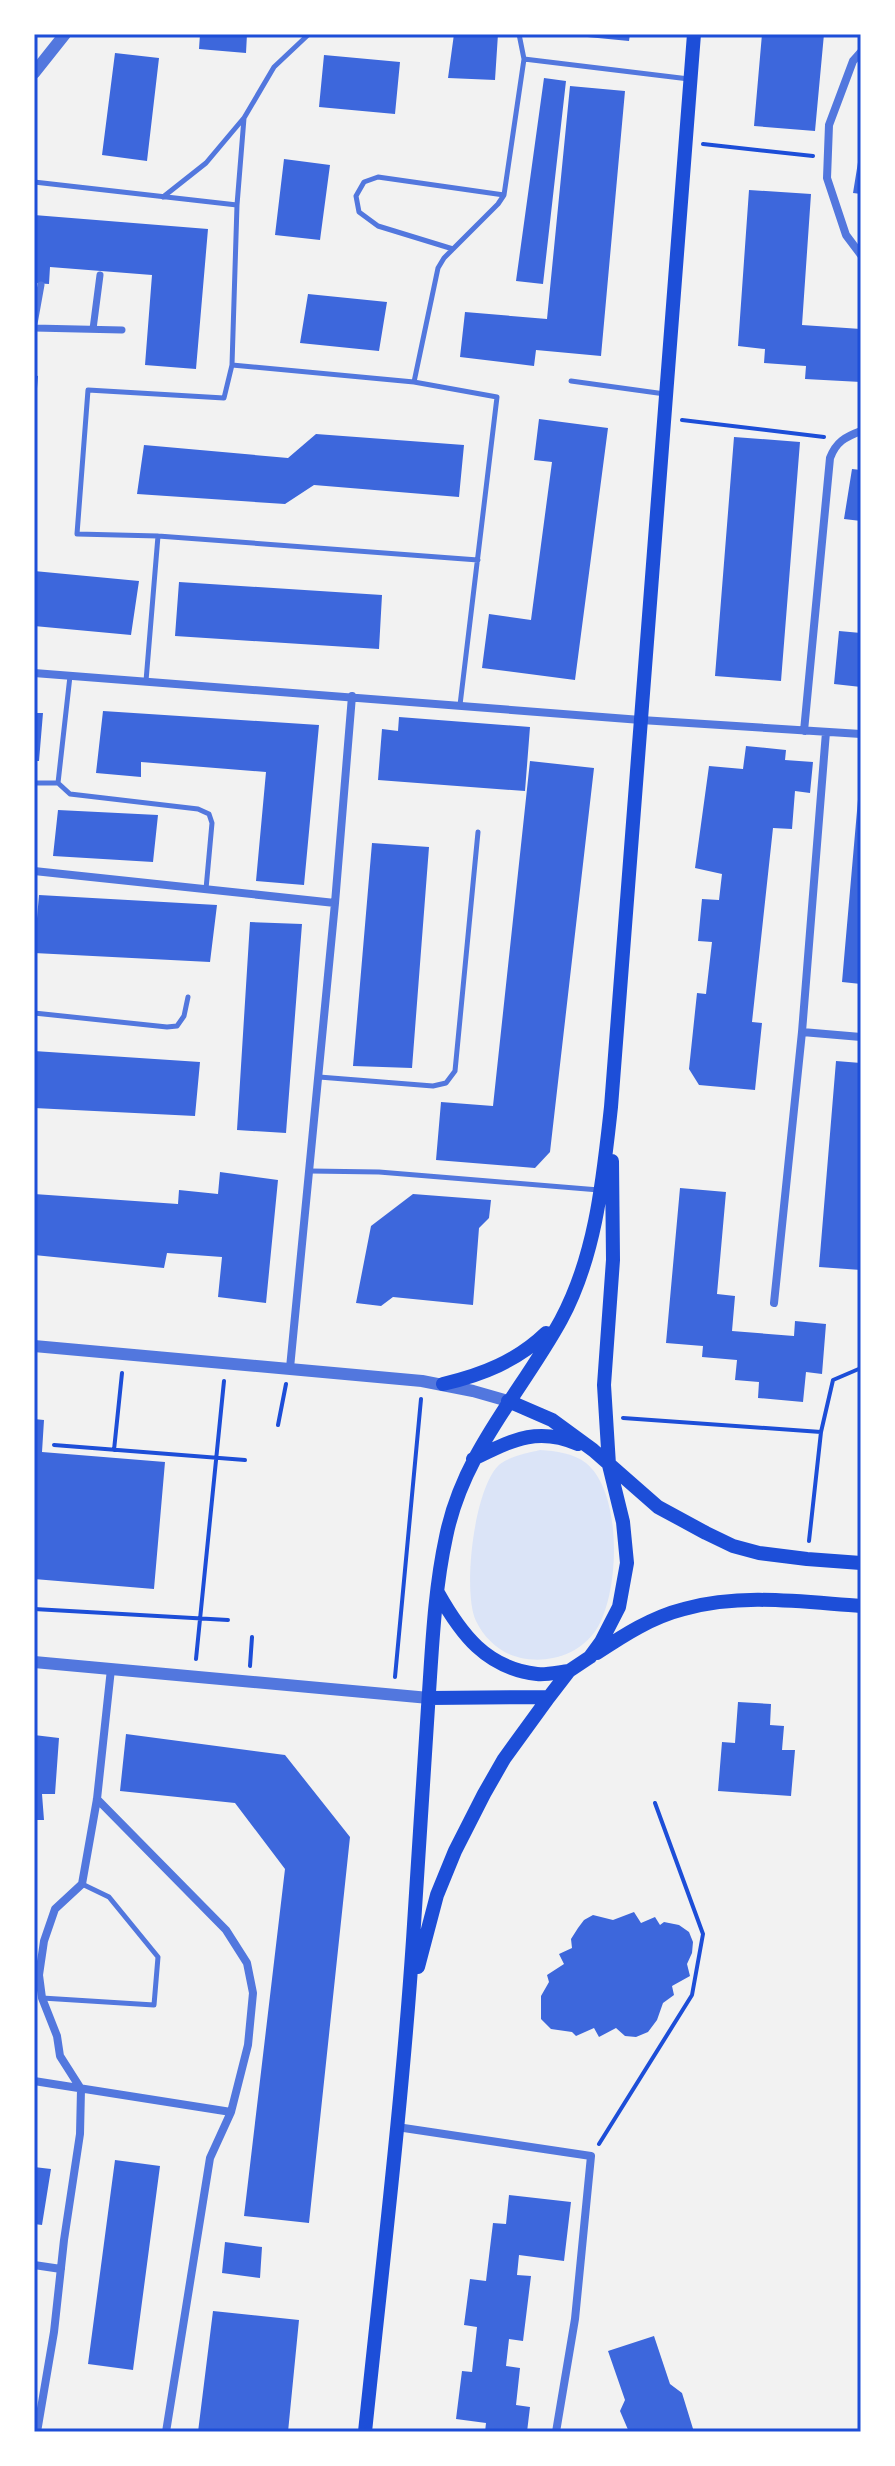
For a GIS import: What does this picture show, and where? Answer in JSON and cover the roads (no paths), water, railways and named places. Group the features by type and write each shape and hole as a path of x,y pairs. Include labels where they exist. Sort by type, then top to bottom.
{"main road":[{"path":"365,2432 409,2006 431,1649 446,1537 458,1493 473,1459 561,1319 587,1255 600,1190 611,1107 694,34"},
{"path":"590,1657 619,1607 627,1563 623,1522 609,1465 605,1417 604,1385 613,1260 611,1107"},
{"path":"443,1384 477,1376 508,1362 536,1343 561,1319"},
{"path":"508,1401 552,1420 593,1450 658,1507 733,1546 759,1553 861,1563"},
{"path":"473,1459 514,1439 540,1435 569,1440 593,1450"},
{"path":"438,1592 463,1635 488,1657 540,1675 569,1671"},
{"path":"409,2006 437,1895 455,1851 504,1759 569,1671 629,1632 682,1609 719,1602 763,1599 861,1606"},
{"path":"429,1698 549,1697"}],"street":[{"path":"34,73 65,34"},
{"path":"861,52 853,61 829,125 827,158 827,178 846,235 861,255"},
{"path":"93,329 100,275"},
{"path":"41,285 34,326 122,330"},
{"path":"804,731 830,458 835,445 861,431"},
{"path":"34,673 861,734"},
{"path":"290,1368 352,696"},
{"path":"774,1303 802,1032 826,732"},
{"path":"34,871 335,903"},
{"path":"802,1032 861,1037"},
{"path":"34,1346 422,1381 508,1401"},
{"path":"34,1662 429,1698"},
{"path":"37,2432 54,2332 80,2134 81,2089 60,2056 57,2036 42,1998 39,1975 44,1941 55,1909 82,1884 97,1799 111,1669"},
{"path":"97,1799 226,1930 247,1963 253,1993 248,2045 231,2112 210,2158 166,2432"},
{"path":"34,2081 231,2112"},
{"path":"397,2127 591,2156 575,2319 556,2432"},
{"path":"34,2265 61,2269"}],"lane":[{"path":"163,197 206,163 244,118 274,67 309,34"},
{"path":"414,382 438,268 504,195 524,59 519,34"},
{"path":"524,59 690,79"},
{"path":"244,118 237,205 232,365 224,398 88,390 77,534 158,536 478,560"},
{"path":"453,249 378,226 359,212 356,196 364,182 378,177 504,195"},
{"path":"34,182 237,205"},
{"path":"232,365 414,382 497,397 460,705"},
{"path":"571,381 666,394"},
{"path":"146,681 158,536"},
{"path":"58,783 70,676"},
{"path":"34,783 58,783 70,794 198,809 209,814 212,823 206,890"},
{"path":"319,1077 433,1086 446,1083 455,1071 478,832"},
{"path":"34,1013 177,1026 184,1016 188,997"},
{"path":"309,1171 379,1172 600,1190"},
{"path":"42,1998 154,2005 158,1957 109,1897 82,1884"}]}
